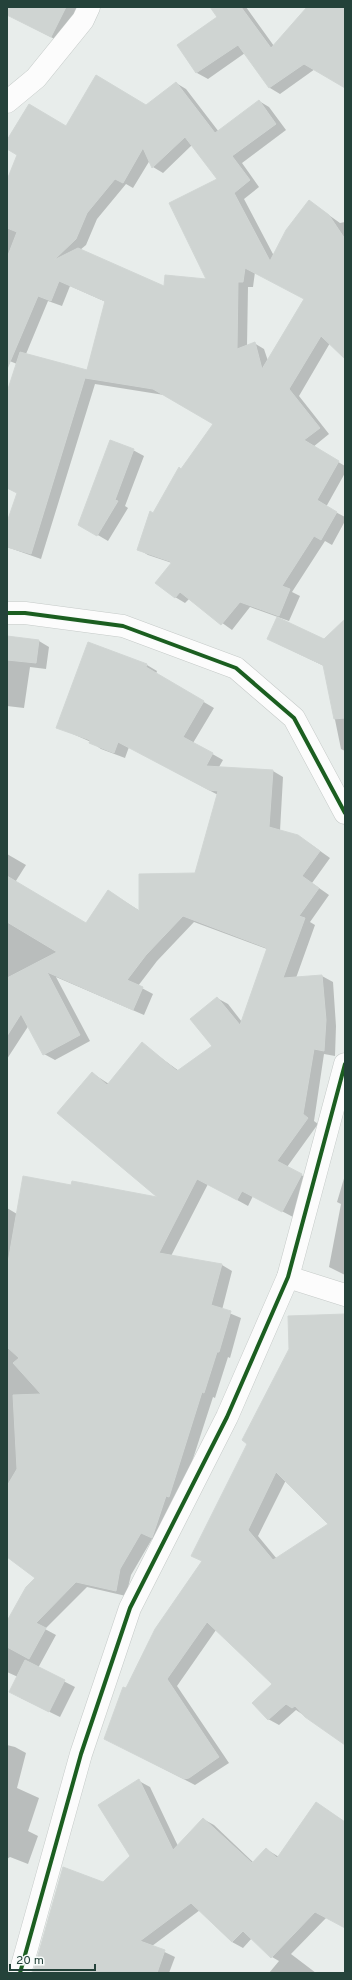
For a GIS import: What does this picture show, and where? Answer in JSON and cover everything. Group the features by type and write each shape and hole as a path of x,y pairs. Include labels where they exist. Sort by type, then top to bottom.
{"street":[{"path":"7,102 36,78 83,20 89,7"},
{"path":"7,613 123,626 236,668 294,718 345,813"},
{"path":"20,1973 81,1754 130,1608 227,1417 288,1277 345,1064"},
{"path":"288,1277 345,1295"}],"building":[{"path":"7,7 66,7 51,37 7,15"},
{"path":"210,7 241,7 271,48 307,7 345,7 345,88 304,64 269,88 238,45 196,73 177,45 217,17"},
{"path":"96,75 146,105 176,82 215,133 259,100 276,124 232,156 250,180 234,193 270,261 286,230 309,200 329,215 345,239 345,359 321,336 289,389 320,428 304,440 339,461 317,500 337,512 321,540 314,536 282,586 290,589 279,616 240,602 221,625 180,592 175,598 155,583 172,562 137,550 150,511 153,513 179,467 181,469 213,424 153,389 85,378 31,554 7,547 7,522 17,493 7,488 7,392 20,352 87,370 105,301 59,281 51,301 38,296 7,369 7,258 17,232 7,228 7,180 17,155 7,149 7,140 29,104 66,126","holes":["185,137 217,179 169,203 206,279 165,275 164,286 78,248 54,260 76,239 87,213 115,179 123,183 143,148 152,168","245,268 304,299 262,369 255,342 237,349 238,282 243,282"]},
{"path":"110,440 134,449 115,500 118,501 97,536 78,525"},
{"path":"277,617 324,639 345,619 345,718 334,719 323,665 267,639"},
{"path":"7,636 39,640 36,663 7,660"},
{"path":"88,642 147,664 146,667 204,701 183,737 213,753 206,766 273,770 269,827 298,835 320,851 302,876 319,888 299,916 305,918 283,978 322,975 326,1020 324,1051 314,1049 303,1114 308,1118 277,1161 302,1174 282,1212 242,1191 237,1200 197,1179 159,1253 222,1264 211,1305 231,1311 219,1352 217,1352 204,1393 202,1392 169,1497 166,1496 152,1538 141,1533 120,1569 116,1591 76,1582 36,1623 46,1628 29,1659 7,1647 7,1621 26,1587 35,1578 7,1557 7,1486 17,1469 13,1395 41,1394 13,1363 19,1358 7,1347 7,1268 23,1176 71,1185 72,1181 157,1197 57,1113 92,1072 107,1085 142,1042 177,1071 212,1046 190,1019 217,997 240,1025 267,948 183,916 146,955 127,980 143,987 133,1010 47,972 80,1035 43,1055 21,1014 7,1036 7,978 57,952 7,922 7,876 86,923 108,890 139,911 139,874 195,873 218,791 209,790 118,742 114,753 89,743 90,740 56,728"},
{"path":"345,1314 345,1745 305,1717 295,1706 292,1708 286,1704 268,1720 252,1703 272,1684 207,1622 167,1679 219,1757 189,1778 184,1779 104,1739 123,1687 126,1688 155,1629 202,1561 191,1556 247,1444 242,1440 289,1349 288,1316","holes":["276,1472 328,1524 273,1560 248,1530"]},
{"path":"25,1660 65,1680 49,1712 9,1692"},
{"path":"139,1779 173,1850 203,1818 252,1863 266,1848 277,1858 316,1802 345,1822 345,1928 315,1912 271,1958 243,1931 232,1942 191,1903 140,1941 165,1950 157,1973 33,1973 63,1867 103,1882 130,1856 98,1805"}],"cycle path":[{"path":"7,613 25,613 123,626 236,668 294,718 345,813"},
{"path":"20,1973 81,1754 130,1608 227,1417 288,1277 345,1064"}]}
